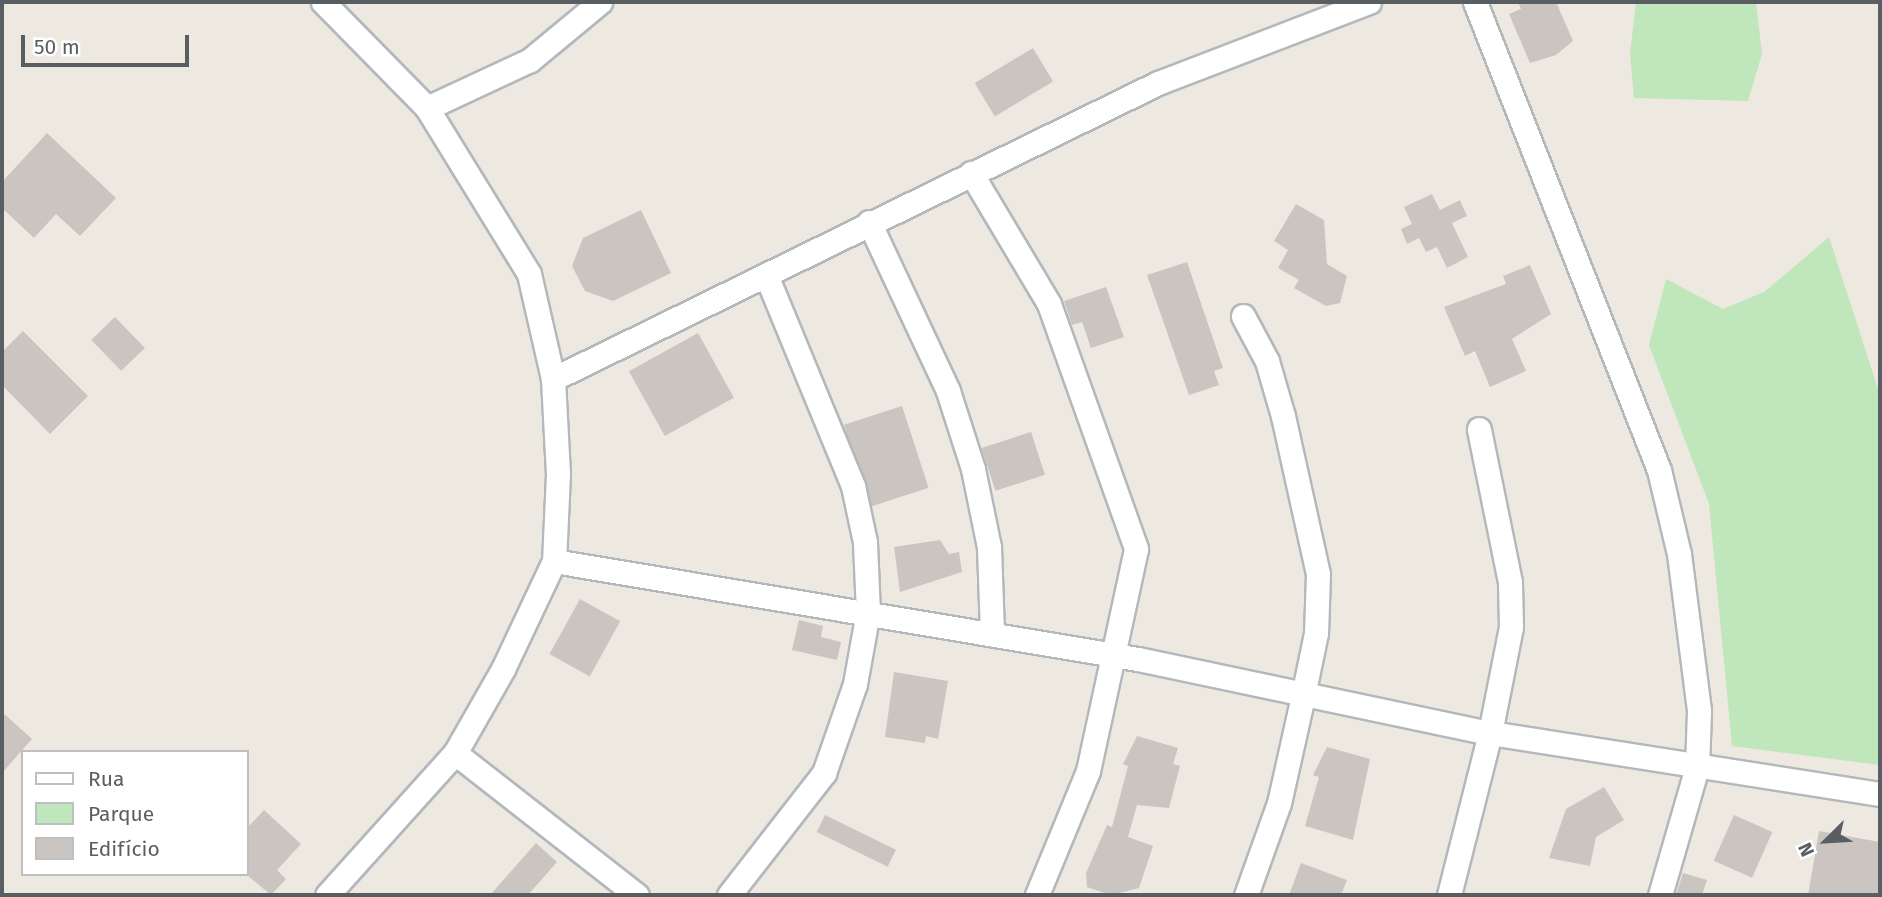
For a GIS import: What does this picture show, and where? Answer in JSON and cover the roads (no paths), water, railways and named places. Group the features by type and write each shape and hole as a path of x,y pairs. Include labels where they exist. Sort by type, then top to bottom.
{"street":[{"path":"323,2 427,108 529,274 553,379 558,474 554,561 455,753 327,895"},
{"path":"427,108 530,60 600,2"},
{"path":"553,379 869,222 1158,83 1368,2"},
{"path":"1475,2 1659,470 1690,614 1697,767 1660,895"},
{"path":"971,173 1048,304 1131,531 1134,570 1088,771 1037,895"},
{"path":"869,222 948,391 972,469 989,547 992,634"},
{"path":"729,895 824,772 855,684 867,612 865,542 853,486 766,275"},
{"path":"1243,316 1267,361 1309,513 1317,621 1279,803 1247,895"},
{"path":"1449,895 1490,733 1511,627 1510,582 1479,429"},
{"path":"554,561 1114,655 1490,733 1880,794"},
{"path":"455,753 637,895"}]}
